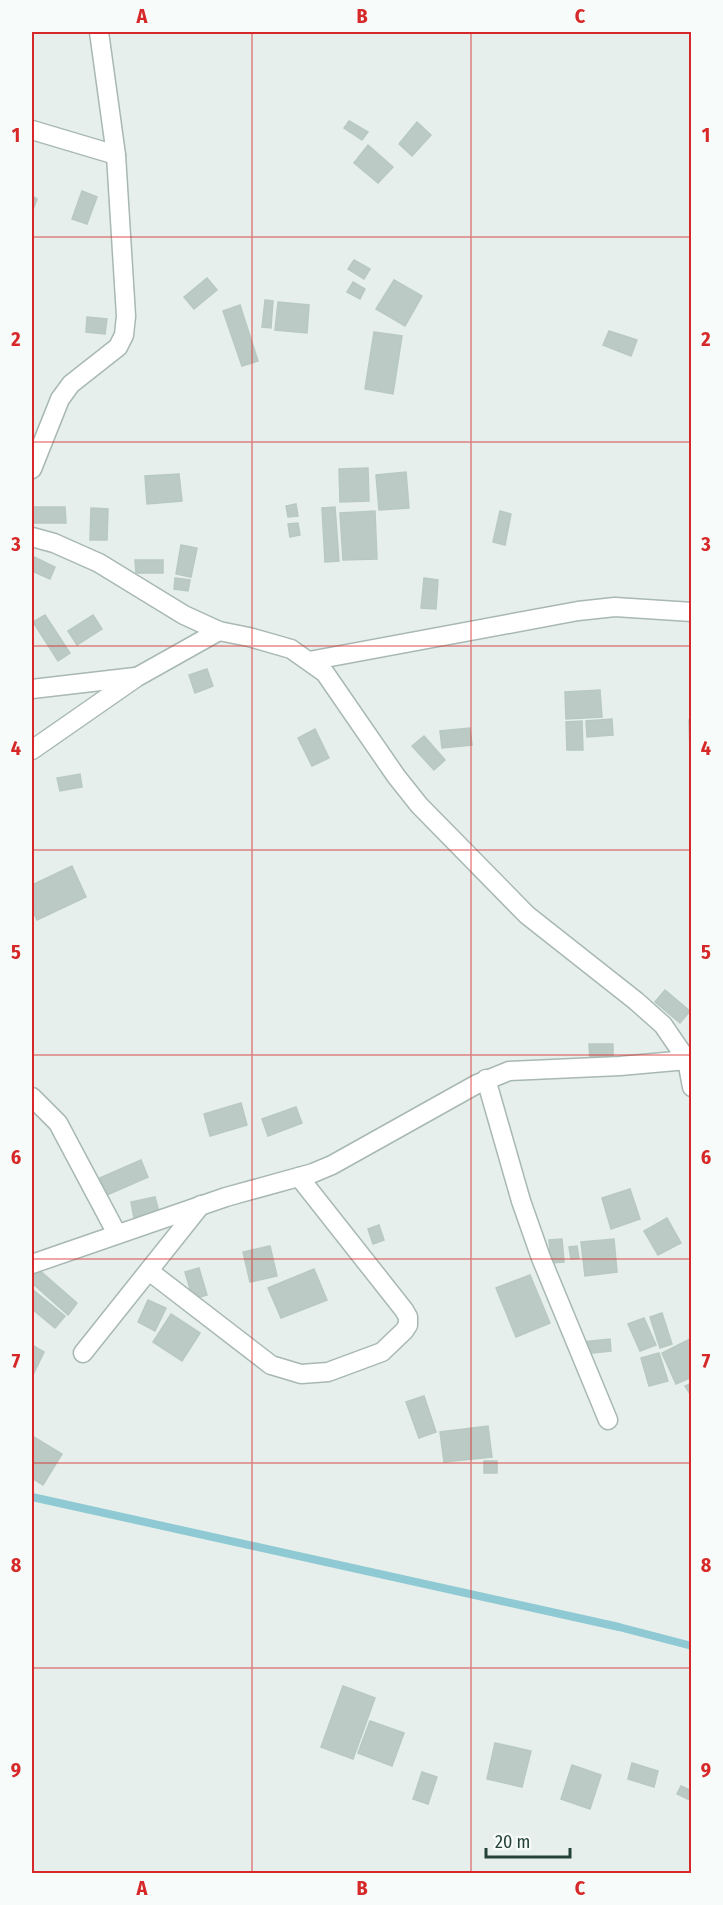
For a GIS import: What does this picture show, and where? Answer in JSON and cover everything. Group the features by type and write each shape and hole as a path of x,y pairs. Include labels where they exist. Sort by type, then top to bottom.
{"street":[{"path":"32,469 60,399 71,384 118,347 124,335 126,316 116,155 99,32"},
{"path":"32,129 116,155"},
{"path":"32,537 54,543 99,563 184,615 219,631 291,649 325,673 396,776 419,805 527,915 663,1025 689,1060 692,1087"},
{"path":"309,661 578,611 615,607 692,612"},
{"path":"32,750 137,677 219,631"},
{"path":"32,689 137,677"},
{"path":"32,1264 201,1205 299,1177 332,1165 486,1079 509,1071 689,1060"},
{"path":"486,1079 520,1201 608,1420"},
{"path":"32,1097 58,1123 117,1234"},
{"path":"148,1271 271,1365 279,1368 314,1375 382,1352 404,1331 408,1324 408,1317 299,1177"},
{"path":"83,1353 201,1205"}],"building":[{"path":"349,121 368,132 362,140 344,128"},
{"path":"417,122 431,135 412,156 399,144"},
{"path":"368,145 393,167 378,183 354,163"},
{"path":"82,191 97,197 87,224 72,219"},
{"path":"32,196 37,199 32,212"},
{"path":"354,260 370,269 364,279 348,269"},
{"path":"207,278 217,290 194,309 184,297"},
{"path":"394,280 422,296 405,326 376,309"},
{"path":"353,282 365,289 360,299 347,292"},
{"path":"265,300 273,301 271,328 262,327"},
{"path":"278,302 309,305 307,333 275,330"},
{"path":"240,305 258,361 242,366 223,311"},
{"path":"87,317 107,319 105,334 86,332"},
{"path":"609,331 637,340 631,356 603,345"},
{"path":"374,332 402,336 393,394 365,389"},
{"path":"368,468 369,501 340,502 339,469"},
{"path":"406,472 409,508 379,510 376,475"},
{"path":"179,474 182,501 147,504 145,476"},
{"path":"296,504 298,516 288,517 286,506"},
{"path":"32,507 65,507 66,523 32,523"},
{"path":"335,507 339,561 325,562 322,508"},
{"path":"91,508 108,509 107,540 90,540"},
{"path":"375,511 377,559 343,560 340,513"},
{"path":"500,511 511,514 505,545 493,542"},
{"path":"298,523 300,535 290,537 288,524"},
{"path":"181,545 197,548 191,577 176,574"},
{"path":"32,556 55,567 50,579 32,571"},
{"path":"135,560 163,560 163,573 136,573"},
{"path":"175,578 190,580 188,591 174,589"},
{"path":"424,578 438,580 436,609 421,608"},
{"path":"45,615 70,653 58,661 33,622"},
{"path":"93,615 102,629 77,645 68,631"},
{"path":"207,669 213,686 195,693 189,675"},
{"path":"600,690 602,717 566,719 565,692"},
{"path":"612,719 613,735 587,737 586,721"},
{"path":"689,720 692,720 692,753 690,753"},
{"path":"582,721 583,750 567,750 566,722"},
{"path":"470,728 472,745 442,748 440,731"},
{"path":"315,729 329,758 312,766 298,738"},
{"path":"424,736 445,760 434,770 412,746"},
{"path":"80,774 82,787 60,791 57,778"},
{"path":"72,866 86,897 37,920 32,909 32,885"},
{"path":"665,990 690,1011 680,1023 655,1002"},
{"path":"589,1044 613,1044 613,1060 590,1061"},
{"path":"241,1103 247,1125 210,1136 204,1114"},
{"path":"296,1107 302,1123 268,1136 262,1119"},
{"path":"141,1160 148,1177 107,1195 100,1178"},
{"path":"630,1189 640,1219 611,1229 602,1198"},
{"path":"155,1197 159,1212 134,1218 131,1202"},
{"path":"667,1218 681,1243 658,1255 644,1231"},
{"path":"379,1225 384,1240 373,1244 368,1229"},
{"path":"562,1239 564,1262 551,1263 549,1240"},
{"path":"614,1239 617,1272 585,1276 581,1242"},
{"path":"270,1246 277,1276 250,1282 243,1252"},
{"path":"577,1246 579,1258 571,1259 569,1247"},
{"path":"199,1268 207,1295 193,1299 185,1272"},
{"path":"38,1269 77,1303 68,1315 32,1283 32,1277"},
{"path":"314,1269 327,1300 281,1318 268,1288"},
{"path":"530,1275 550,1323 516,1337 496,1288"},
{"path":"32,1289 65,1316 55,1328 32,1309"},
{"path":"148,1300 166,1308 155,1331 138,1322"},
{"path":"662,1313 672,1344 660,1348 650,1317"},
{"path":"171,1314 200,1333 182,1361 153,1342"},
{"path":"644,1318 656,1345 640,1351 628,1324"},
{"path":"692,1338 692,1377 676,1384 662,1353"},
{"path":"610,1339 611,1351 583,1354 582,1342"},
{"path":"32,1345 44,1352 32,1377"},
{"path":"659,1353 668,1381 649,1386 641,1358"},
{"path":"692,1383 692,1397 685,1386"},
{"path":"424,1396 436,1432 419,1438 406,1402"},
{"path":"488,1426 492,1457 444,1462 440,1432"},
{"path":"32,1436 62,1454 43,1485 32,1478"},
{"path":"484,1461 497,1461 497,1473 484,1473"},
{"path":"343,1686 375,1698 353,1759 321,1747"},
{"path":"370,1721 404,1733 392,1766 358,1753"},
{"path":"495,1743 531,1751 522,1787 487,1779"},
{"path":"632,1763 658,1771 654,1787 628,1779"},
{"path":"572,1765 601,1775 590,1809 561,1799"},
{"path":"422,1772 437,1777 428,1804 413,1799"},
{"path":"681,1786 692,1791 692,1801 677,1794"}],"waterway":[{"path":"32,1497 619,1627 692,1646"}]}
